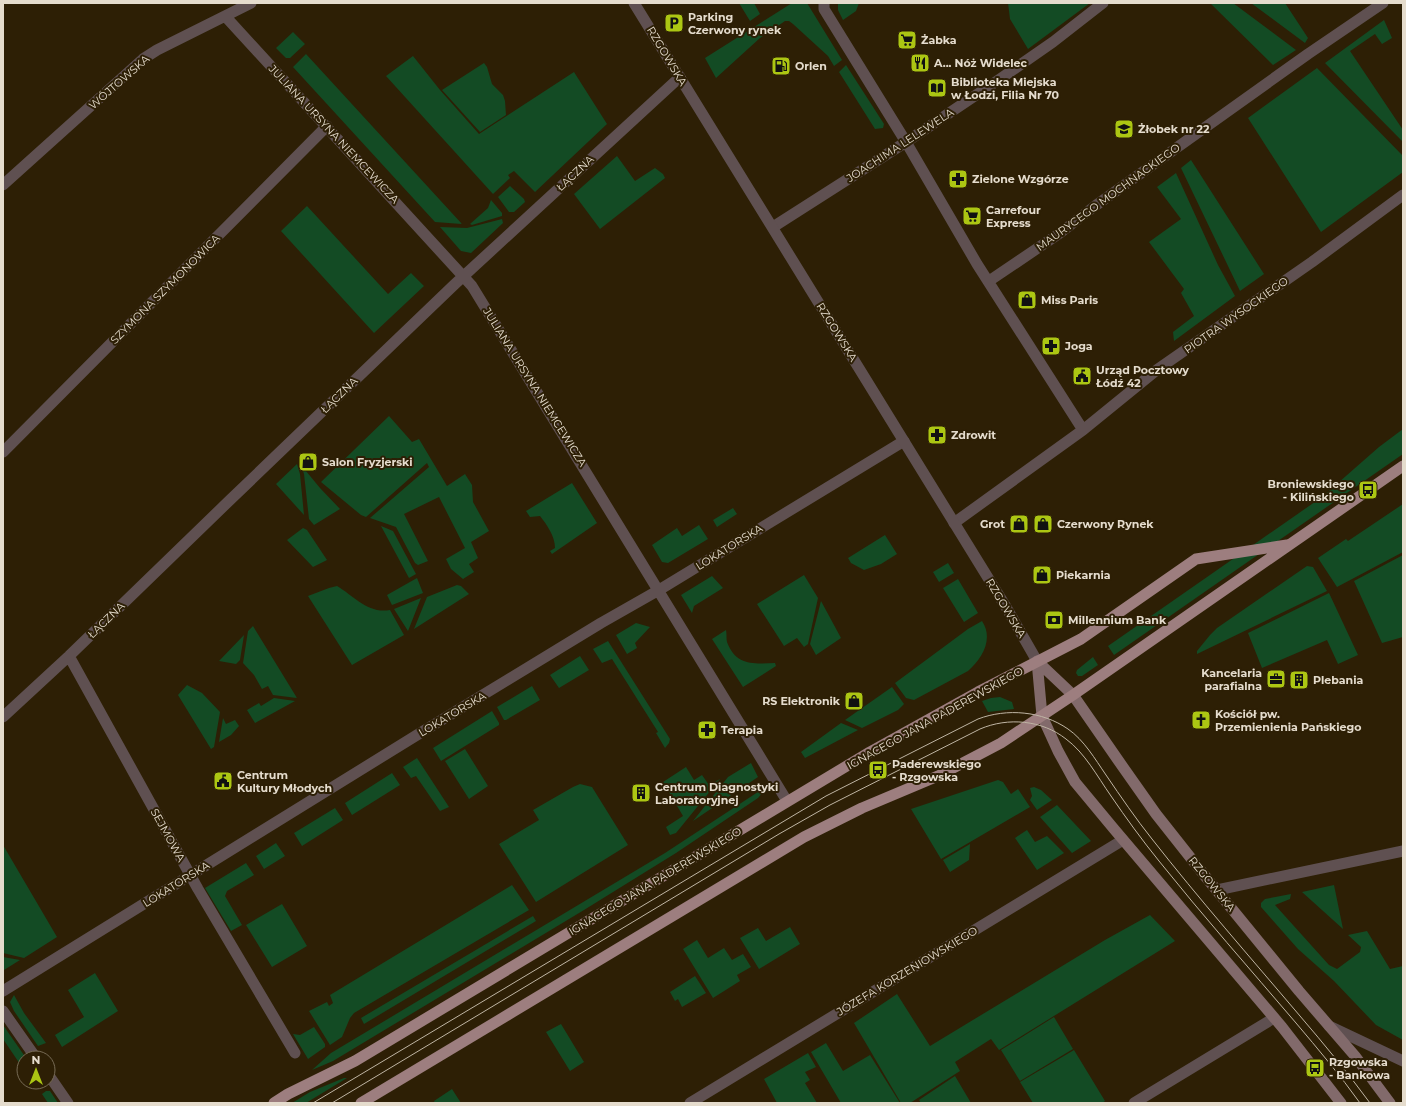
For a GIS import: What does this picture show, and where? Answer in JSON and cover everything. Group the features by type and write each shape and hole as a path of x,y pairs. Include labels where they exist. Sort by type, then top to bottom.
{"main road":[{"path":"361,1103 804,837 862,808 938,776 993,747 1073,695 1403,466"},
{"name":"IGNACEGO JANA PADEREWSKIEGO","path":"274,1103 306,1085 355,1061 870,752 978,692 1085,636 1196,559 1289,545"},
{"name":"RZGOWSKA","path":"1037,661 1073,695 1156,814 1299,991 1359,1061 1390,1103"},
{"name":"RZGOWSKA","path":"1037,661 1042,716 1058,751 1075,782 1274,1018 1315,1068 1341,1103"}],"street":[{"name":"WÓJTOWSKA","path":"3,185 143,59 157,50 251,3"},
{"name":"RZGOWSKA","path":"634,3 1006,607 1037,661"},
{"path":"824,3 824,9 906,142 977,264 1083,430"},
{"name":"JOACHIMA LELEWELA","path":"773,227 998,81 1053,42 1103,3"},
{"name":"MAURYCEGO MOCHNACKIEGO","path":"989,281 1060,233 1095,206 1295,63 1384,3"},
{"name":"JULIANA URSYNA NIEMCEWICZA","path":"225,16 472,286 787,801"},
{"name":"ŁĄCZNA","path":"3,718 464,276 680,77"},
{"name":"SZYMONA SZYMONOWICA","path":"3,452 327,126"},
{"name":"PIOTRA WYSOCKIEGO","path":"954,523 1083,430 1158,369 1312,262 1403,195"},
{"name":"LOKATORSKA","path":"3,991 417,735 904,441"},
{"name":"SEJMOWA","path":"69,656 191,876 295,1053"},
{"name":"JÓZEFA KORZENIOWSKIEGO","path":"690,1103 1123,840"},
{"path":"1217,890 1403,851"},
{"path":"3,1012 30,1050"},
{"path":"1134,1103 1274,1018"},
{"path":"1329,1026 1403,1061"},
{"path":"56,1086 68,1103"}],"green space":[{"path":"739,3 754,3 760,14 750,21"},
{"path":"792,3 807,3 842,60 834,66 828,56 793,24 789,21 785,21 760,38 716,78 705,58"},
{"path":"838,3 859,3 856,11 843,20 838,10"},
{"path":"1008,3 1090,3 1028,49 1010,19"},
{"path":"1210,3 1233,3 1296,50 1273,65"},
{"path":"1251,3 1285,3 1308,38 1305,43"},
{"path":"1384,20 1392,38 1382,44 1375,34 1350,51 1403,130 1403,142 1325,63"},
{"path":"293,32 305,44 290,58 286,58 276,48"},
{"path":"306,54 462,224 435,222 293,67"},
{"path":"413,56 440,90 479,134 574,72 607,124 535,192 514,171 508,175 510,178 493,194 386,76"},
{"path":"484,63 487,67 492,84 503,95 506,115 480,132 442,90"},
{"path":"846,65 884,124 883,128 875,129 839,72"},
{"path":"1317,68 1403,156 1403,172 1321,232 1248,118"},
{"path":"617,156 635,181 655,168 663,174 665,178 600,229 574,194"},
{"path":"1191,160 1264,274 1240,291 1181,168"},
{"path":"1176,173 1218,265 1235,296 1174,341 1173,332 1194,316 1181,293 1184,289 1149,242 1181,219 1157,187"},
{"path":"510,186 524,199 525,202 514,212 509,212 498,197"},
{"path":"491,200 502,213 502,216 472,225 470,224 488,208"},
{"path":"307,206 388,294 411,273 424,286 374,333 281,231"},
{"path":"502,219 503,223 471,253 461,251 440,227 467,228"},
{"path":"389,416 412,442 419,439 447,486 465,474 472,485 473,502 489,531 471,542 478,558 469,564 474,572 463,579 451,569 446,559 465,548 439,497 404,514 428,561 418,565 415,563 396,527 370,518 429,467 427,463 366,517 361,515 321,482"},
{"path":"1403,429 1403,454 1114,655 1108,646 1322,497 1379,447"},
{"path":"297,464 300,474 304,515 276,484"},
{"path":"301,465 340,509 314,525 309,519 304,474"},
{"path":"572,483 597,523 552,554 550,551 555,548 555,544 548,527 540,516 530,517 526,511"},
{"path":"1403,504 1403,552 1337,587 1318,558 1346,539 1348,541"},
{"path":"733,508 737,514 717,527 713,520"},
{"path":"699,525 708,539 668,563 662,562 652,545 677,528 682,536"},
{"path":"381,526 393,531 416,574 409,578"},
{"path":"303,528 307,530 327,560 313,567 287,540"},
{"path":"885,535 897,554 881,564 864,570 851,563 848,558"},
{"path":"1403,555 1403,637 1382,643 1354,581"},
{"path":"948,563 954,573 939,582 933,572"},
{"path":"1307,566 1313,567 1327,591 1197,654 1197,651 1217,628"},
{"path":"804,575 818,598 808,644 804,647 797,638 784,646 757,604"},
{"path":"712,576 723,588 694,606 692,613 681,595"},
{"path":"417,578 423,593 392,605 387,595"},
{"path":"958,579 978,613 964,622 943,588"},
{"path":"457,585 461,586 469,594 414,629 427,597"},
{"path":"337,586 368,607 382,611 390,610 404,635 352,665 308,596"},
{"path":"1329,593 1358,655 1338,664 1327,640 1262,668 1248,633"},
{"path":"421,598 408,631 394,609"},
{"path":"821,601 841,638 816,655 810,644"},
{"path":"982,621 987,635 987,642 978,661 968,671 914,700 906,698 895,683 968,629"},
{"path":"636,623 650,627 635,643 637,648 627,654 616,635"},
{"path":"253,626 297,698 273,695 268,686 262,689 254,675 243,663 248,631"},
{"path":"726,630 727,642 735,656 746,662 760,664 775,663 776,666 743,687 712,639"},
{"path":"244,635 240,660 236,664 219,661"},
{"path":"608,641 670,739 665,748 656,733 658,732 612,659 602,663 593,649"},
{"path":"580,656 589,670 559,688 550,675"},
{"path":"1093,657 1098,665 1082,676 1078,676 1076,673 1077,670"},
{"path":"187,685 202,693 220,712 214,747 211,749 178,695"},
{"path":"532,686 540,700 504,720 497,707"},
{"path":"892,687 904,704 898,710 862,728 845,720"},
{"path":"1000,697 1012,702 1014,709 988,712 982,701"},
{"path":"274,698 295,701 255,723 247,710 259,703 261,706"},
{"path":"492,711 499,725 441,761 433,748"},
{"path":"223,718 226,724 235,720 239,726 231,735 219,742"},
{"path":"841,723 858,730 805,758 801,752"},
{"path":"465,749 488,786 469,799 445,761"},
{"path":"417,758 449,807 440,811 416,776 411,778 403,767"},
{"path":"751,763 758,777 693,821 728,777"},
{"path":"686,767 694,780 702,775 709,785 720,779 676,833 670,835 666,827 683,816 663,782"},
{"path":"392,773 400,785 352,815 345,803"},
{"path":"998,780 1003,782 1011,794 1018,789 1030,807 941,859 911,809"},
{"path":"580,784 592,787 628,845 536,902 499,844 539,820 533,810"},
{"path":"1034,787 1041,790 1052,800 1037,810 1030,800 1032,796 1030,788"},
{"path":"764,788 763,792 758,798 676,853 333,1061 312,1070 331,1053 665,853"},
{"path":"1057,805 1091,841 1072,853 1040,817"},
{"path":"335,808 343,820 302,846 294,833"},
{"path":"1027,830 1035,842 1047,836 1064,853 1037,870 1015,838"},
{"path":"276,843 285,856 264,869 256,856"},
{"path":"970,844 969,860 950,872 943,860"},
{"path":"3,845 57,937 24,958 3,953"},
{"path":"246,863 254,875 227,891 225,896 242,925 231,931 205,888"},
{"path":"512,885 529,910 354,1013 350,1018 342,1037 330,1045 309,1011 327,1002 329,1006 333,1003 330,995"},
{"path":"1334,885 1343,929 1302,892"},
{"path":"1291,894 1290,899 1275,905 1329,965 1337,969 1360,952 1361,947 1348,935 1367,931 1390,969 1403,966 1403,1040 1376,1025 1334,981 1298,949 1261,907 1261,903 1265,899"},
{"path":"282,904 307,946 272,967 246,925"},
{"path":"1150,915 1175,941 999,1050 991,1039 955,1062 960,1071 910,1103 901,1103 854,1023 897,994 930,1046 1105,940"},
{"path":"533,916 536,921 364,1024 361,1018"},
{"path":"790,927 800,944 759,969 740,938 758,928 766,941"},
{"path":"697,940 708,958 724,948 732,960 743,954 751,967 737,975 740,981 713,998 683,949"},
{"path":"3,957 20,960 4,970"},
{"path":"95,973 118,1011 62,1047 55,1035 84,1017 68,990"},
{"path":"695,976 706,993 682,1007 678,999 675,1001 670,992"},
{"path":"14,995 24,1013 46,1043 38,1046 14,1011 10,1002"},
{"path":"1054,1017 1073,1049 1020,1081 1001,1050"},
{"path":"561,1024 584,1062 570,1071 546,1032"},
{"path":"3,1025 20,1050 16,1050 16,1058 3,1039"},
{"path":"314,1027 325,1044 325,1047 308,1059 293,1034 300,1035"},
{"path":"826,1043 843,1071 870,1055 900,1103 841,1103 811,1052"},
{"path":"1074,1050 1105,1101 1102,1103 1033,1103 1020,1082"},
{"path":"808,1053 816,1067 805,1072 810,1080 805,1083 817,1103 777,1103 764,1079"},
{"path":"955,1076 971,1103 921,1103 919,1100"},
{"path":"347,1078 306,1103 292,1103 310,1092"},
{"path":"452,1089 461,1103 435,1103 434,1101"},
{"path":"46,1091 50,1091 58,1103 48,1103 42,1094"}],"tram line":[{"path":"313,1103 826,796 978,719 1001,713 1024,713 1047,718 1074,733 1093,756 1140,824 1225,928 1327,1048 1370,1103"},
{"path":"332,1103 779,834 830,805 980,729 991,725 1013,722 1036,724 1046,728 1066,739 1079,751 1128,821 1176,882 1321,1052 1360,1103"}],"place":[{"name":"Parking Czerwony rynek","path":"674,23"},
{"name":"Żabka","path":"907,40"},
{"name":"A... Nóż Widelec","path":"920,63"},
{"name":"Orlen","path":"781,66"},
{"name":"Biblioteka Miejska w Łodzi, Filia Nr 70","path":"937,88"},
{"name":"Żłobek nr 22","path":"1124,129"},
{"name":"Zielone Wzgórze","path":"958,179"},
{"name":"Carrefour Express","path":"972,216"},
{"name":"Miss Paris","path":"1027,300"},
{"name":"Joga","path":"1051,346"},
{"name":"Urząd Pocztowy Łódź 42","path":"1082,376"},
{"name":"Zdrowit","path":"937,435"},
{"name":"Salon Fryzjerski","path":"308,462"},
{"name":"Broniewskiego - Kilińskiego","path":"1368,490"},
{"name":"Grot","path":"1019,524"},
{"name":"Czerwony Rynek","path":"1043,524"},
{"name":"Piekarnia","path":"1042,575"},
{"name":"Millennium Bank","path":"1054,620"},
{"name":"Kancelaria parafialna","path":"1276,679"},
{"name":"Plebania","path":"1299,680"},
{"name":"RS Elektronik","path":"854,701"},
{"name":"Kościół pw. Przemienienia Pańskiego","path":"1201,720"},
{"name":"Terapia","path":"707,730"},
{"name":"Paderewskiego - Rzgowska","path":"878,770"},
{"name":"Centrum Kultury Młodych","path":"223,781"},
{"name":"Centrum Diagnostyki Laboratoryjnej","path":"641,793"},
{"name":"Rzgowska - Bankowa","path":"1315,1068"}]}
